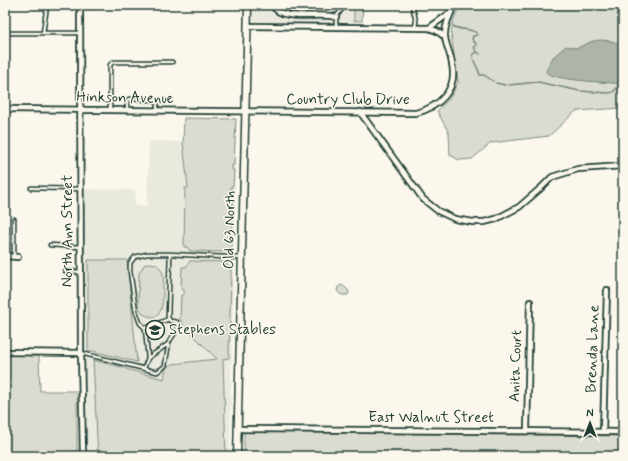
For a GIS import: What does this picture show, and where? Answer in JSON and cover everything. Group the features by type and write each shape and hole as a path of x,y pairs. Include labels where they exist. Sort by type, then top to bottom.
{"main road":[{"name":"Old 63 North","path":"237,456 248,5"}],"street":[{"name":"North Ann Street","path":"80,5 80,247 83,456"},
{"path":"272,5 277,12 285,15 336,17"},
{"path":"429,28 452,8"},
{"name":"Country Club Drive","path":"245,112 416,113 435,106 449,90 453,82 453,65 445,37 452,8"},
{"path":"247,26 429,28 437,30 445,37"},
{"name":"Hinkson Avenue","path":"5,109 245,112"},
{"path":"360,112 423,199 438,211 455,220 479,222 496,219 519,206 552,177 578,169 623,166"},
{"path":"5,256 16,257"},
{"name":"Brenda Lane","path":"603,432 607,290"},
{"name":"Anita Court","path":"526,431 530,302"},
{"path":"5,352 81,353"},
{"name":"East Walnut Street","path":"238,429 623,432"}],"lane":[{"path":"43,33 47,5"},
{"path":"336,27 336,17 345,5"},
{"path":"412,5 416,21 415,28"},
{"path":"5,32 80,33"},
{"path":"110,110 110,65 113,62 172,62"},
{"path":"127,110 127,101 129,99 156,100 157,111"},
{"path":"31,188 80,189"},
{"path":"14,219 16,257"},
{"path":"50,246 80,247"},
{"path":"144,368 148,358 145,328 140,323 136,312 130,263 135,258 147,254 242,258"},
{"path":"169,319 170,254"},
{"path":"65,271 81,272"},
{"path":"145,328 169,319 170,321 177,322 178,328 168,344 148,358"},
{"path":"81,353 157,372 165,366 168,344"}],"shaded area":[{"path":"248,5 354,5 355,27 247,26"},
{"path":"354,5 363,5 362,21 354,21"},
{"path":"460,5 623,5 623,108 576,111 549,136 491,143 472,159 459,160 450,155 449,133 437,111 450,98 458,82 451,34 453,21"},
{"path":"593,41 612,41 623,45 623,84 562,78 547,73 546,71 553,57 566,46 577,48"},
{"name":"Stephens Stables","path":"184,118 236,119 230,456 77,456 81,189 136,190 135,205 147,206 149,141 183,142"},
{"path":"184,118 236,119 234,165 232,165 232,170 234,170 233,186 231,186 231,192 233,192 233,207 231,208 231,213 233,213 232,229 230,229 230,234 232,234 232,246 225,252 190,251 187,247 184,247 185,188 188,188 183,142"},
{"path":"88,260 127,260 137,362 88,350"},
{"path":"190,261 224,262 231,269 229,358 223,359 226,456 98,456 93,360 164,379 166,367 172,364 217,359 184,326 180,319 181,295 184,295 184,290 181,289 182,267 186,267"},
{"path":"149,263 158,266 162,270 163,275 162,306 155,317 150,317 143,314 138,306 139,273 144,265"},
{"path":"342,285 349,291 348,295 341,295 337,291 338,287"},
{"path":"5,355 39,356 40,391 77,391 77,456 5,456"},
{"path":"244,432 621,436 621,434 623,434 623,456 244,456"}],"waterway":[{"path":"453,26 477,33 478,35 473,36 472,39 477,45 474,47 476,51 480,54"},
{"path":"477,52 473,54 473,57 480,75 484,75 493,81"},
{"path":"509,85 538,82 580,91 608,93 613,92 617,88 619,82"},
{"path":"496,83 505,85"}],"place":[{"name":"Stephens Stables","path":"155,330"}]}
